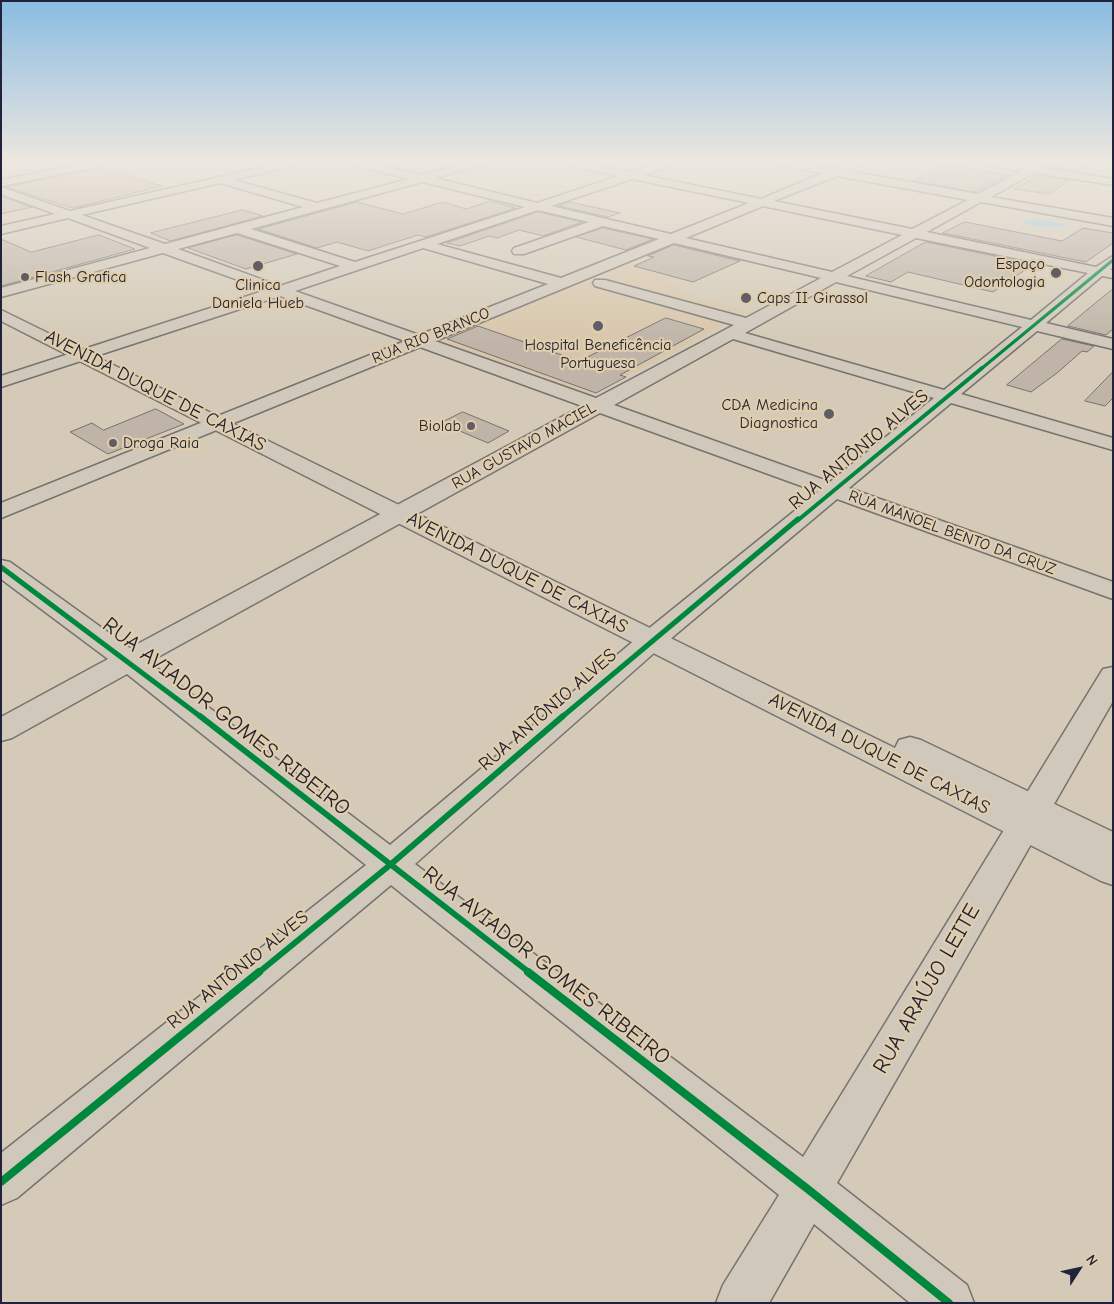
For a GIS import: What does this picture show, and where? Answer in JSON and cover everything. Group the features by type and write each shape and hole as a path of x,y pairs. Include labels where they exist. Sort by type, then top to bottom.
{"street":[{"path":"1,230 31,223"},
{"name":"RUA MANOEL BENTO DA CRUZ","path":"93,223 600,404 1113,591"},
{"path":"1,293 257,223"},
{"path":"1,382 485,223"},
{"path":"519,251 600,223"},
{"path":"606,223 1113,344"},
{"name":"RUA RIO BRANCO","path":"1,511 711,223"},
{"path":"861,223 1108,268"},
{"name":"RUA GUSTAVO MACIEL","path":"1,730 935,223"},
{"path":"238,228 354,266"},
{"path":"423,244 561,283"},
{"path":"606,265 628,271"},
{"name":"RUA ANTÔNIO ALVES","path":"1,1182 390,865 659,634 1033,325 1108,268"},
{"path":"644,280 666,289 741,310"},
{"path":"600,283 736,319 749,325"},
{"name":"AVENIDA DUQUE DE CAXIAS","path":"1,304 91,353 225,420 1028,817 1113,871"},
{"name":"AVENIDA DUQUE DE CAXIAS","path":"1,315 91,353"},
{"path":"732,334 1113,444"},
{"name":"RUA AVIADOR GOMES RIBEIRO","path":"1,567 129,661 809,1190 949,1303"},
{"name":"RUA ARAÚJO LEITE","path":"741,1303 1113,676"},
{"name":"AVENIDA DUQUE DE CAXIAS","path":"1028,817 1113,848"}],"shaded area":[{"path":"1,223 16,223 1,227"},
{"name":"Hospital Beneficência Portuguesa","path":"624,264 671,277 664,281 683,286 675,291 749,311 591,396 439,342"}],"water":[{"path":"1024,223 1058,223 1069,227 1036,227"}],"building":[{"path":"192,223 238,223 170,241 151,233"},
{"path":"281,223 470,223 426,237 418,235 368,251 337,242 317,248 258,229"},
{"path":"506,223 580,223 543,236 519,230 497,238 489,236 460,246 447,243"},
{"path":"963,223 969,223 1062,241 1083,228 1113,233 1113,243 1086,262 943,233"},
{"path":"603,228 653,239 626,250 576,237"},
{"path":"99,235 135,249 1,286 1,239 31,252"},
{"path":"237,235 297,254 246,269 188,248"},
{"path":"926,242 1034,264 993,292 908,272 891,282 866,276"},
{"path":"674,245 740,261 693,282 634,266 654,257 648,256"},
{"path":"1113,289 1113,329 1106,335 1068,326"},
{"path":"666,318 704,329 620,375 626,377 596,393 447,339 478,326 579,361"},
{"path":"1062,339 1094,346 1087,352 1082,351 1031,392 1007,385"},
{"path":"1113,372 1113,398 1105,406 1085,401"},
{"name":"Droga Raia","path":"156,409 184,424 108,454 70,432 92,423 103,430"},
{"name":"Biolab","path":"463,412 509,431 488,443 441,423"}],"cycle path":[{"path":"1,1182 390,865 652,640 1113,260"},
{"path":"1,567 129,661 809,1190 949,1303"}],"place":[{"name":"Clinica Daniela Hueb","path":"258,266"},
{"name":"Espaço Odontologia","path":"1056,273"},
{"name":"Flash Grafica","path":"25,277"},
{"name":"Caps II Girassol","path":"746,298"},
{"name":"Hospital Beneficência Portuguesa","path":"598,326"},
{"name":"CDA Medicina Diagnostica","path":"829,414"},
{"name":"Biolab","path":"471,426"},
{"name":"Droga Raia","path":"113,443"}]}
